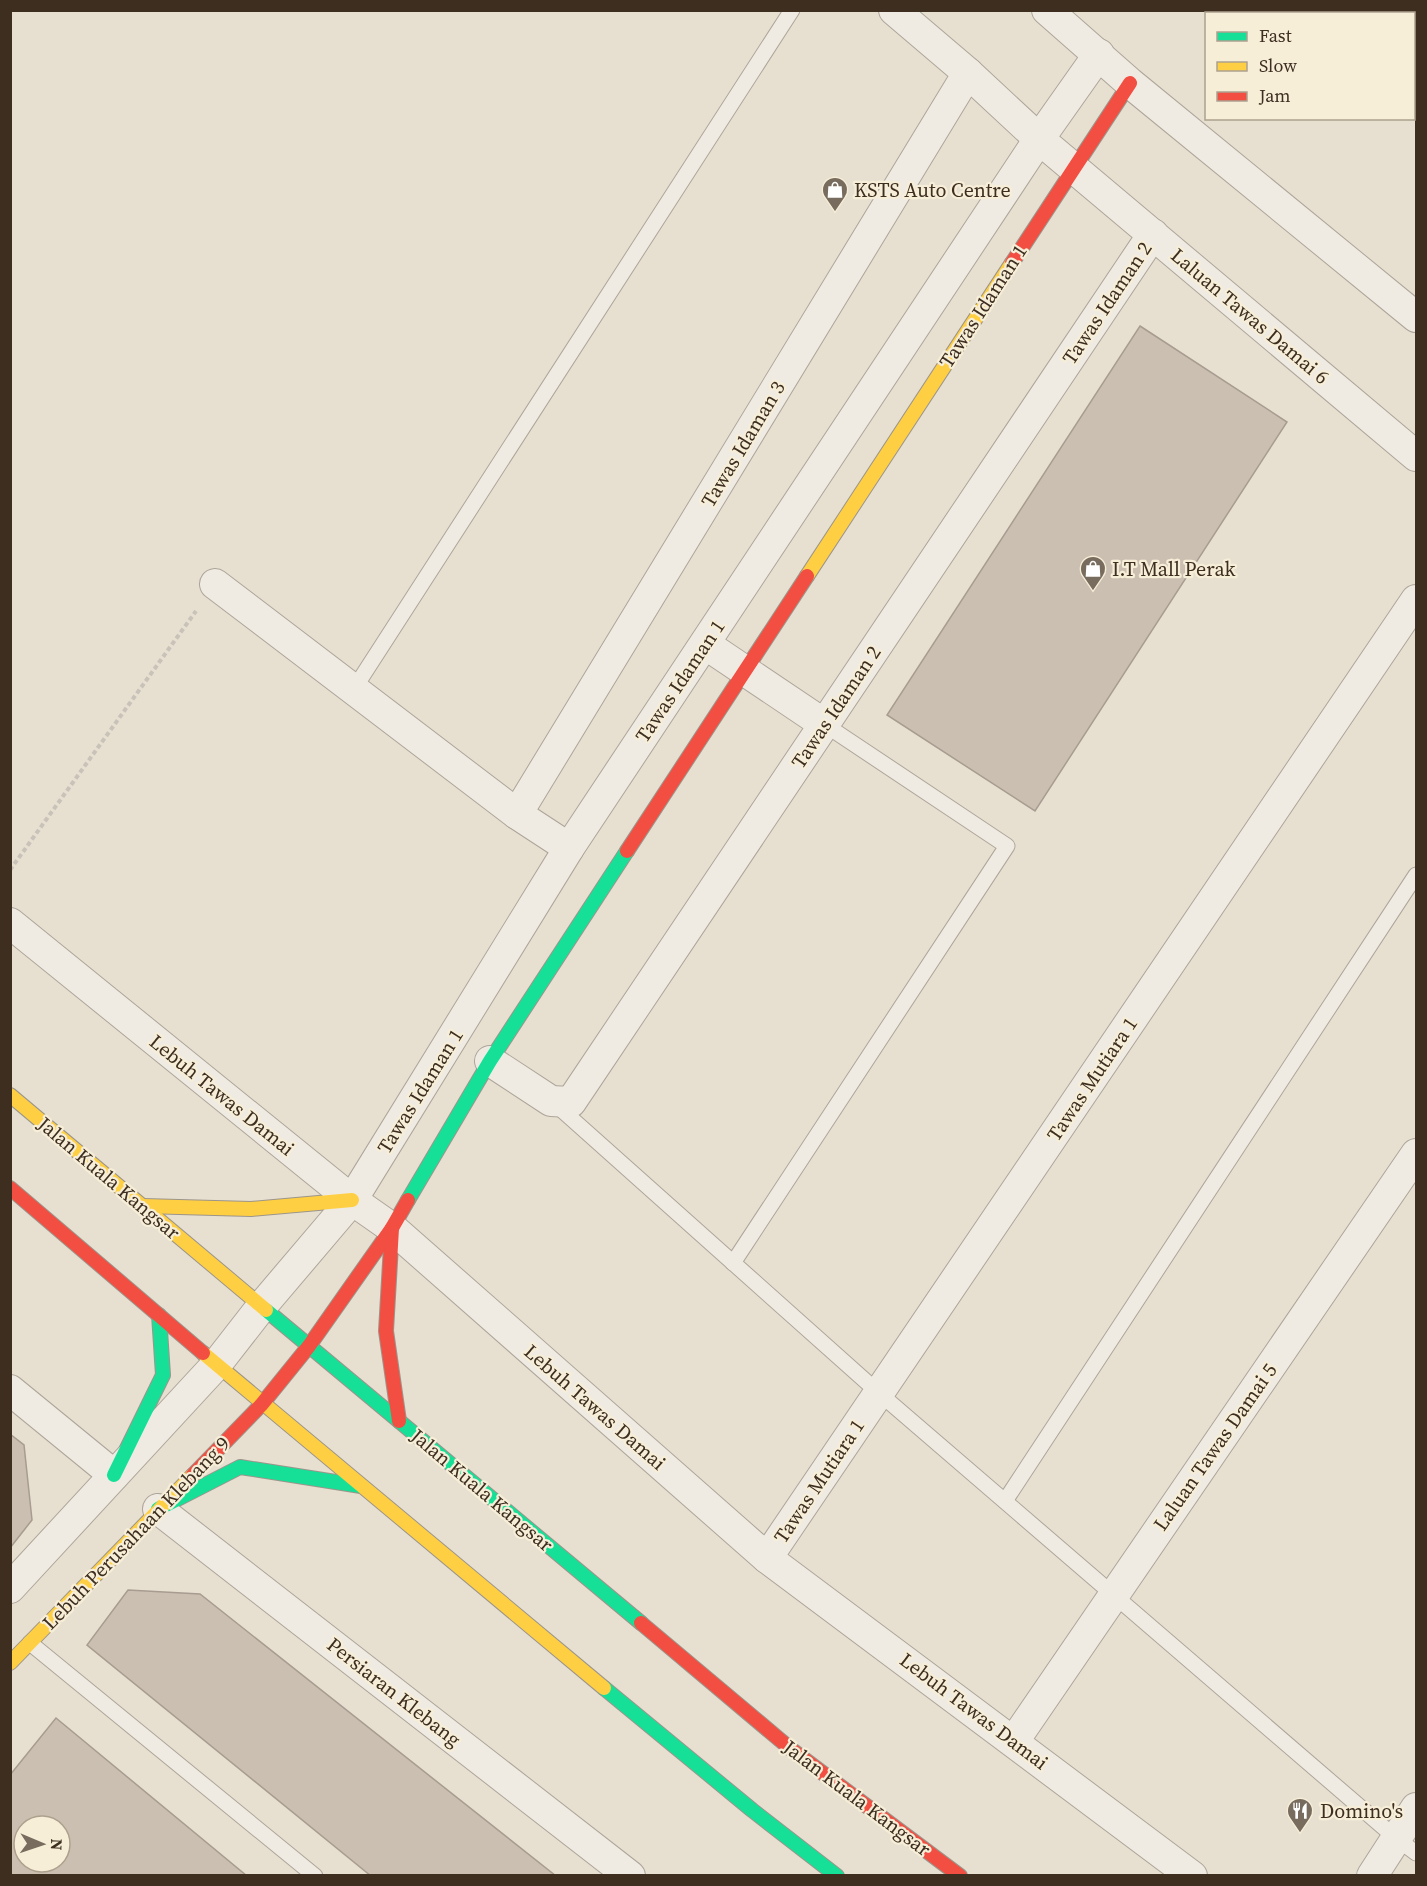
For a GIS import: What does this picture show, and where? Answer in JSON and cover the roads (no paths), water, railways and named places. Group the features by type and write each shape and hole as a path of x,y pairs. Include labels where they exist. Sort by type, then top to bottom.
{"main road":[{"name":"Tawas Idaman 1","path":"309,1346 392,1228 490,1061 1130,83"},
{"name":"Jalan Kuala Kangsar","path":"10,1095 792,1750 960,1875"},
{"path":"10,1188 262,1404 752,1810 837,1875"},
{"path":"143,1206 251,1209 351,1200"},
{"path":"392,1228 386,1331 399,1421"},
{"path":"114,1475 163,1375 159,1315"},
{"name":"Lebuh Perusahaan Klebang 9","path":"10,1663 262,1404 309,1346"},
{"path":"158,1509 240,1467 363,1486"}],"street":[{"name":"Laluan Tawas Damai 6","path":"894,10 968,73 1039,139 1416,456"},
{"path":"1047,10 1130,83 1416,317"},
{"name":"Tawas Idaman 1","path":"216,1365 351,1200 569,848 1039,139 1099,54"},
{"name":"Tawas Idaman 3","path":"517,814 968,73"},
{"name":"Tawas Idaman 2","path":"551,1101 571,1102 1153,234"},
{"path":"215,584 517,814 569,848"},
{"name":"Tawas Mutiara 1","path":"767,1558 1416,600"},
{"path":"705,644 824,724"},
{"name":"Lebuh Tawas Damai","path":"10,923 351,1200 392,1228 767,1558 1192,1875"},
{"path":"490,1061 551,1101"},
{"name":"Laluan Tawas Damai 5","path":"1014,1741 1416,1154"},
{"path":"10,1588 216,1365"},
{"path":"10,1390 114,1475"},
{"name":"Persiaran Klebang","path":"158,1509 630,1875"},
{"path":"1372,1875 1406,1845 1416,1808"}],"lane":[{"path":"354,689 792,10"},
{"path":"733,1263 1007,846 824,724"},
{"path":"1005,1502 1416,875"},
{"path":"551,1101 879,1393 1406,1845"},
{"path":"30,1643 315,1875"}],"place":[{"name":"KSTS Auto Centre","path":"835,213"},
{"name":"I.T Mall Perak","path":"1093,592"},
{"name":"Domino's","path":"1300,1834"}]}
